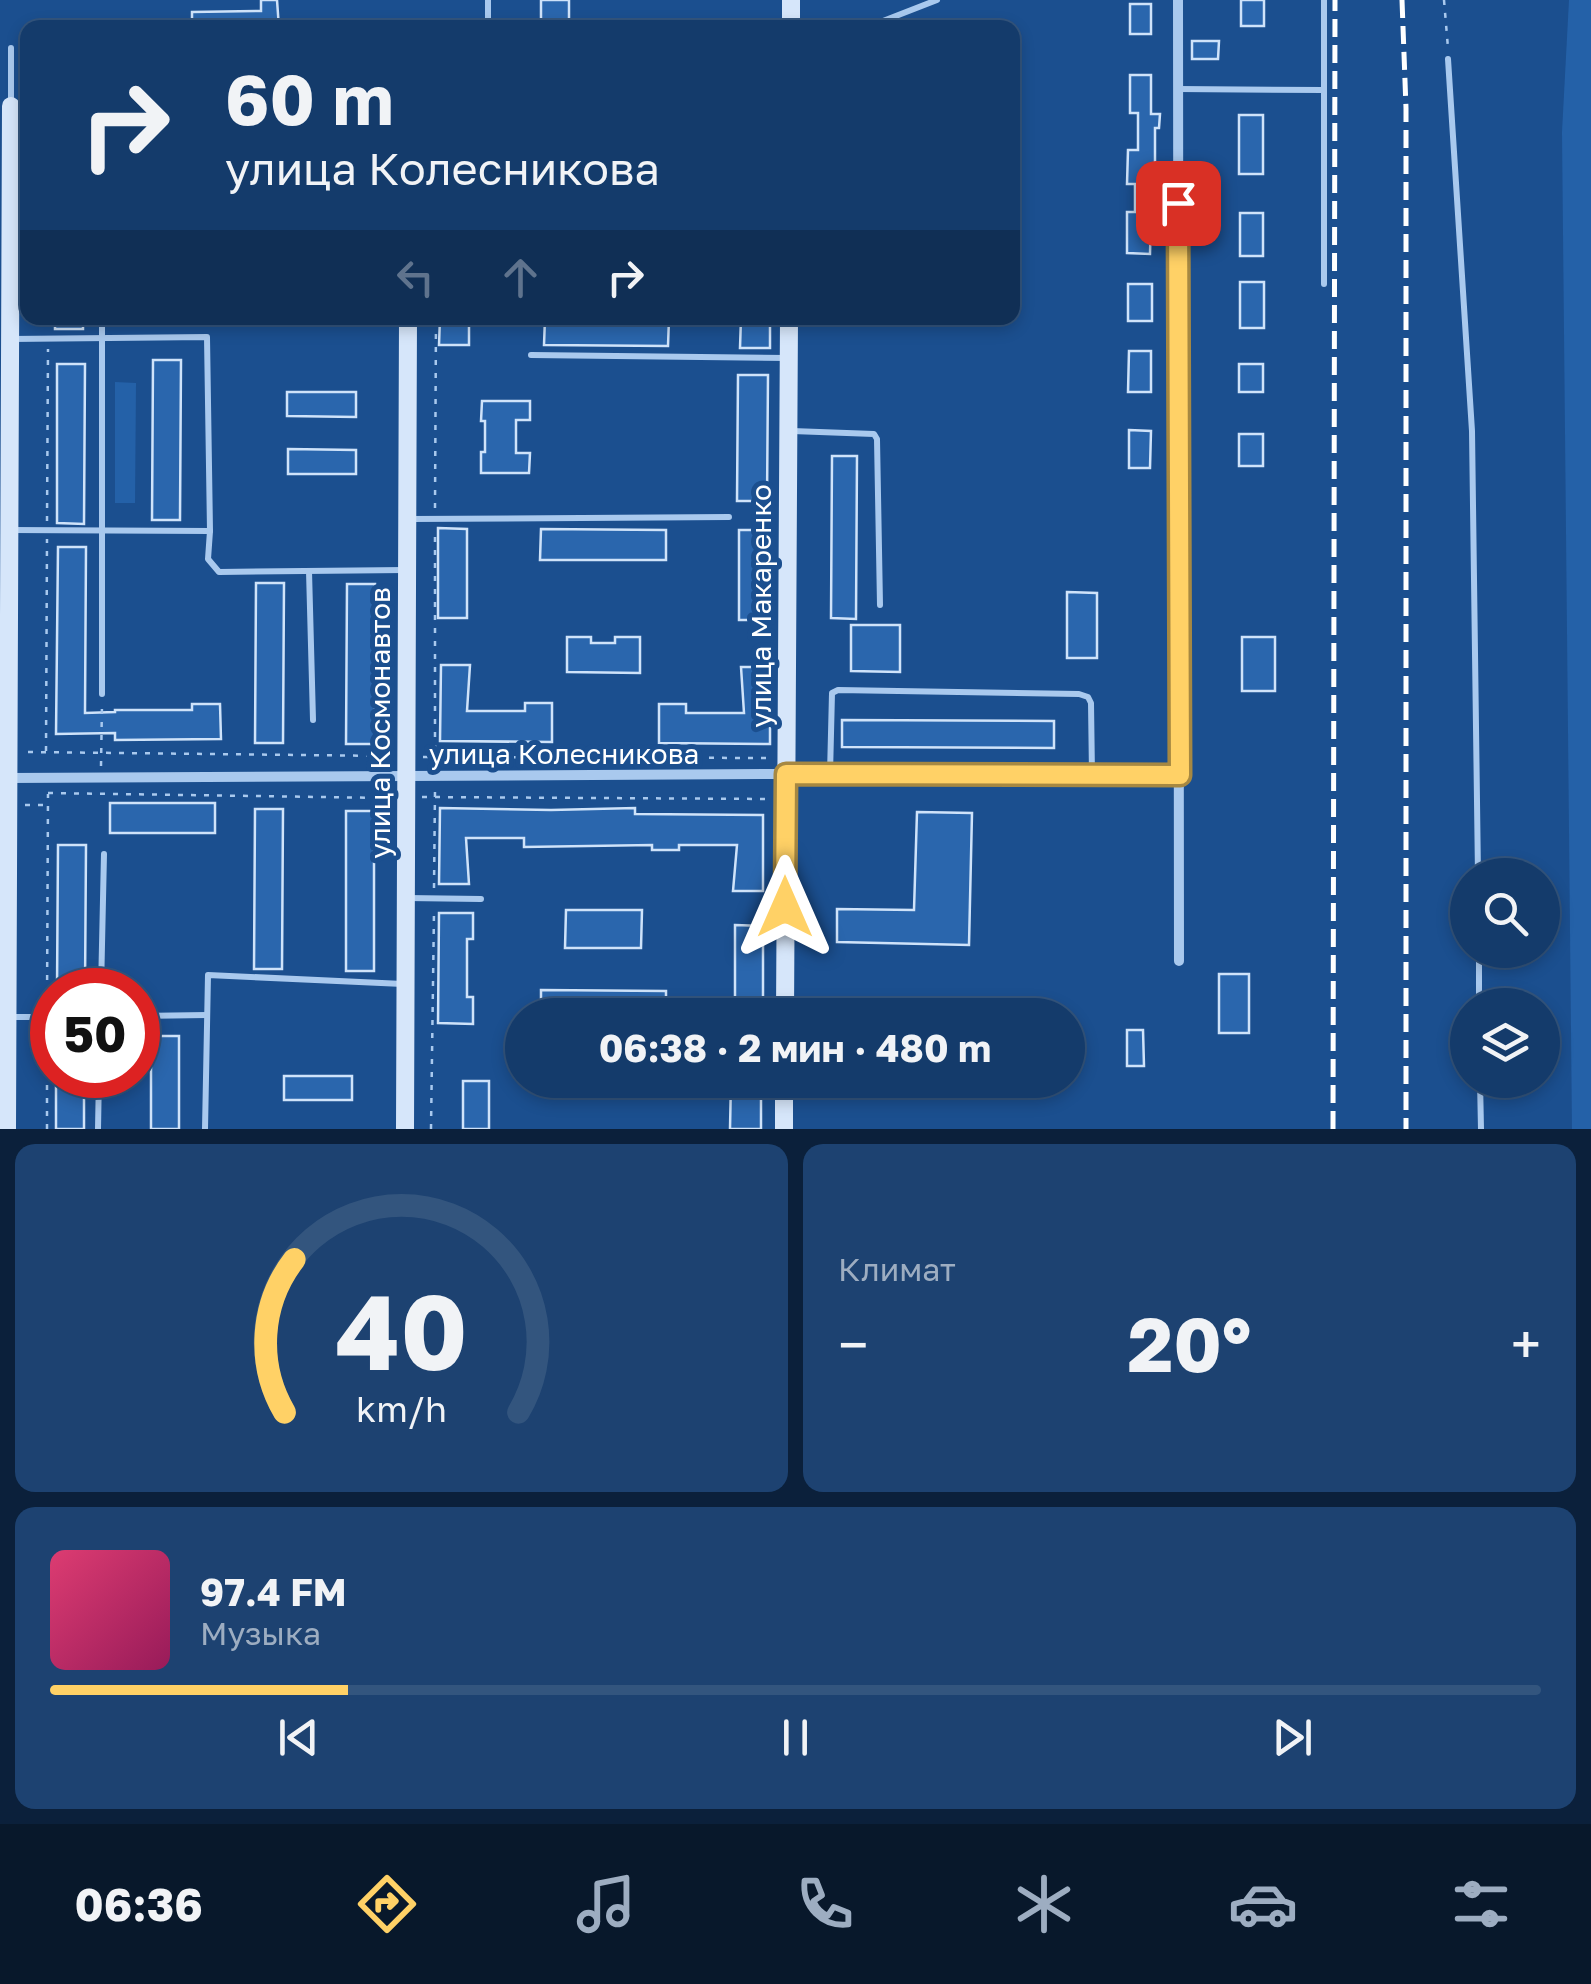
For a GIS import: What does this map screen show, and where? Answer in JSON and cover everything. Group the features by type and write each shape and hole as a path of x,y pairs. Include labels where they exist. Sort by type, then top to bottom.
{"street":[{"path":"1178,0 1179,960"},
{"path":"6,1129 13,106"},
{"name":"улица Космонавтов","path":"404,1129 408,325"},
{"name":"улица Макаренко","path":"785,998 789,325"},
{"name":"улица Колесникова","path":"8,778 1180,775"},
{"path":"784,1098 784,1129"}],"lane":[{"path":"886,20 937,0"},
{"path":"1324,0 1324,284"},
{"path":"11,48 13,106"},
{"path":"1448,59 1472,431 1478,858"},
{"path":"1178,88 1324,90"},
{"path":"102,325 102,694"},
{"path":"10,340 208,336 208,559 219,572 406,570"},
{"path":"531,355 788,358"},
{"path":"788,431 874,434 877,439 880,605"},
{"path":"407,519 729,517"},
{"path":"9,530 210,530"},
{"path":"309,571 313,720"},
{"path":"830,774 832,693 838,690 1088,697 1092,775"},
{"path":"101,968 104,854"},
{"path":"406,898 481,899"},
{"path":"205,1129 208,976 405,984"},
{"path":"160,1016 207,1015"},
{"path":"7,1017 30,1017"},
{"path":"98,1129 99,1098"},
{"path":"1480,1098 1481,1129"}],"path":[{"path":"1444,0 1448,59"},
{"path":"431,1129 436,325"},
{"path":"101,778 102,694"},
{"path":"50,778 50,968"},
{"path":"8,805 48,805"},
{"path":"47,1129 48,1098"}],"shaded area":[{"path":"1569,0 1591,0 1591,1129 1572,1129 1562,132"},
{"path":"115,382 136,383 135,503 115,503"}],"building":[{"path":"261,0 277,0 278,20 192,20 192,12 261,11"},
{"path":"541,0 569,0 569,20 541,20"},
{"path":"1241,0 1264,0 1264,26 1241,26"},
{"path":"1130,4 1151,4 1151,34 1130,34"},
{"path":"1192,41 1219,41 1218,59 1192,59"},
{"path":"1130,75 1151,75 1151,114 1160,114 1159,128 1155,128 1150,254 1127,253 1127,212 1135,212 1135,184 1127,184 1128,150 1138,150 1138,113 1130,113"},
{"path":"1239,115 1263,115 1263,174 1239,174"},
{"path":"1240,213 1263,213 1263,256 1240,256"},
{"path":"1240,282 1264,282 1264,328 1240,328"},
{"path":"1128,284 1152,284 1152,321 1128,321"},
{"path":"55,325 83,325 83,329 55,329"},
{"path":"440,325 469,325 469,345 439,345"},
{"path":"545,325 669,325 668,346 544,345"},
{"path":"741,325 770,325 770,348 740,348"},
{"path":"1129,351 1151,351 1151,392 1128,392"},
{"path":"153,360 181,360 180,520 152,520"},
{"path":"57,364 85,364 84,524 57,523"},
{"path":"1239,364 1263,364 1263,392 1239,392"},
{"path":"738,375 768,375 767,501 737,501"},
{"path":"287,392 356,392 356,417 287,416"},
{"path":"482,401 530,401 530,420 516,420 516,453 530,453 529,473 481,473 481,452 485,452"},
{"path":"1129,430 1151,431 1150,468 1129,468"},
{"path":"1239,434 1263,434 1263,466 1239,466"},
{"path":"288,449 356,450 356,474 288,474"},
{"path":"832,456 857,456 856,619 831,618"},
{"path":"438,528 467,529 467,618 438,618"},
{"path":"541,529 666,530 666,560 540,560"},
{"path":"739,530 767,530 767,620 739,620"},
{"path":"58,547 86,547 85,713 192,710 192,704 220,704 221,739 115,740 115,733 56,734"},
{"path":"256,583 284,583 283,743 255,743"},
{"path":"347,584 375,584 375,744 346,744"},
{"path":"1067,592 1097,593 1097,658 1067,658"},
{"path":"851,625 900,625 900,672 851,671"},
{"path":"567,637 615,643 615,637 640,637 640,673 567,672"},
{"path":"1242,637 1275,637 1275,691 1242,691"},
{"path":"441,665 470,665 467,711 525,711 525,703 552,703 552,742 440,741"},
{"path":"741,667 770,667 770,744 659,743 659,704 686,704 686,713 744,713"},
{"path":"842,720 1054,721 1054,748 842,747"},
{"path":"110,803 215,803 215,833 110,833"},
{"path":"440,808 635,808 635,814 763,815 763,891 733,891 737,845 679,845 679,850 652,850 652,845 524,847 524,838 466,838 469,884 439,884"},
{"path":"255,809 283,809 282,969 254,969"},
{"path":"346,811 374,811 374,971 346,971"},
{"path":"917,812 972,813 969,945 837,942 837,909 914,910"},
{"path":"58,845 86,845 85,968 57,968"},
{"path":"566,910 642,910 641,948 565,948"},
{"path":"439,913 473,913 473,939 467,939 467,997 473,997 473,1024 438,1023"},
{"path":"735,925 763,926 763,998 735,998"},
{"path":"1219,974 1249,974 1249,1033 1219,1033"},
{"path":"541,990 666,991 666,998 541,998"},
{"path":"1127,1030 1143,1030 1144,1066 1127,1066"},
{"path":"160,1036 179,1036 179,1129 151,1129 151,1098 160,1098"},
{"path":"284,1076 352,1076 352,1100 284,1100"},
{"path":"463,1081 489,1081 489,1129 463,1129"},
{"path":"56,1098 84,1098 84,1129 56,1129"},
{"path":"731,1098 761,1098 761,1129 730,1129"}],"railway":[{"path":"1333,1129 1335,0"},
{"path":"1402,0 1406,108 1406,1129"}],"route":[{"path":"785,907 786,774 1180,775 1178,203"}]}
